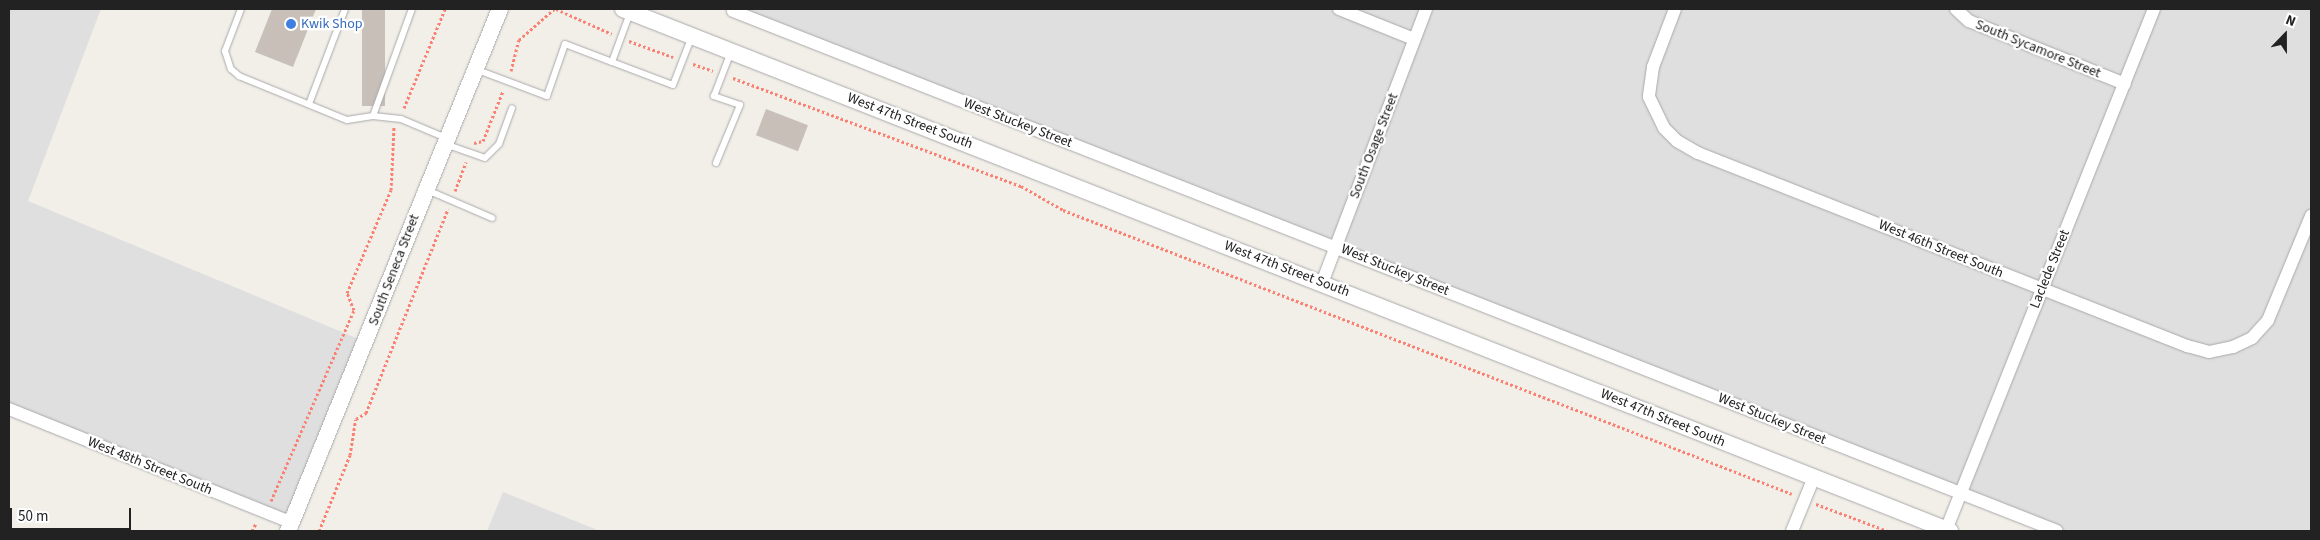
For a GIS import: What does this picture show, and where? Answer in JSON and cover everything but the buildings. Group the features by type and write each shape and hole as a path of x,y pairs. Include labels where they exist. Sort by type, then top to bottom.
{"street":[{"name":"South Seneca Street","path":"290,527 500,9"},
{"path":"1339,9 1414,38"},
{"name":"South Osage Street","path":"1322,283 1426,9"},
{"name":"West 46th Street South","path":"1675,9 1649,82 1649,97 1654,112 1677,141 1694,152 2187,346 2209,352 2244,343 2268,320 2311,216"},
{"name":"South Sycamore Street","path":"1956,9 1969,21 2124,84"},
{"name":"Laclede Street","path":"1948,531 1960,494 2154,9"},
{"name":"West Stuckey Street","path":"730,10 2057,531"},
{"name":"West 47th Street South","path":"635,11 692,36 1948,531"},
{"name":"West 48th Street South","path":"9,409 264,511 290,527"},
{"path":"1792,531 1814,477"}],"lane":[{"path":"241,9 225,51 231,69 239,76 347,120 373,116 398,119 470,153 485,158 499,144 512,108"},
{"path":"309,104 345,9"},
{"path":"373,116 412,9"},
{"path":"612,62 621,38 635,11"},
{"path":"475,69 547,96 565,44 673,85 692,36"},
{"path":"716,163 740,106 714,96 731,51"},
{"path":"426,189 492,218"}],"path":[{"path":"252,531 264,511 354,310 347,294 391,190 394,128 417,82 445,9"},
{"path":"318,531 350,454 356,419 366,413 474,142 483,141 518,54 519,40 555,9 621,38 1022,186 1063,210 1888,531"}],"shaded area":[{"path":"9,9 101,9 28,201 366,342 292,523 9,409"},
{"path":"734,9 2311,9 2311,531 2060,531"},
{"path":"503,492 600,531 487,531"}],"place":[{"name":"Kwik Shop","path":"291,24"}]}
